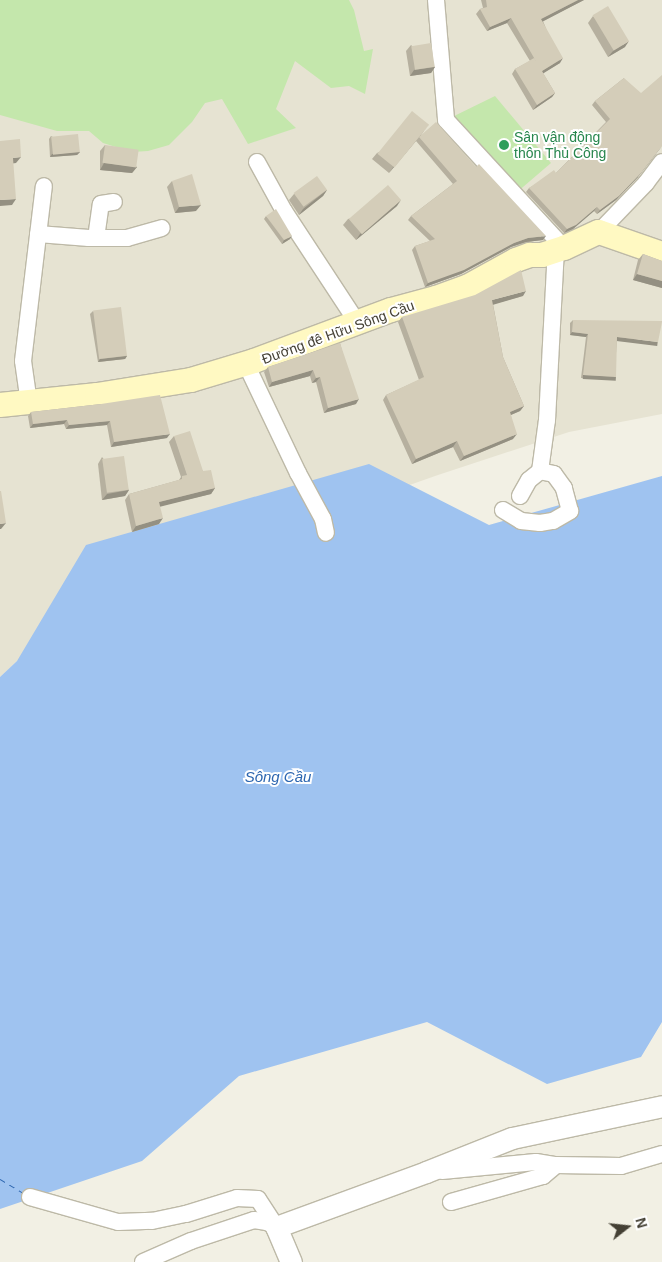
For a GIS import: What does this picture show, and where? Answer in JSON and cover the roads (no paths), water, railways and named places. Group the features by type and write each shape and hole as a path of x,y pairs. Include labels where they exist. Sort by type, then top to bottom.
{"main road":[{"name":"Đường đê Hữu Sông Cầu","path":"0,405 97,396 191,380 246,364 357,322 467,287 530,255 542,255 560,249 599,232"},
{"path":"599,232 662,254"}],"street":[{"path":"436,0 446,120 560,249 547,420 540,471 529,480 520,496"},
{"path":"257,162 284,211 357,322"},
{"path":"599,232 646,183 662,162"},
{"path":"29,403 23,361 44,186"},
{"path":"96,238 101,204 114,202"},
{"path":"38,234 127,238 162,228"},
{"path":"246,364 298,473 323,519 326,533"},
{"path":"503,510 521,521 540,522 553,521 570,511 564,488 554,474 540,471"},
{"path":"143,1262 192,1241 254,1220 267,1222 276,1227 512,1138 662,1106"},
{"path":"426,1172 536,1162 556,1165 621,1166 662,1154"},
{"path":"451,1202 542,1176 556,1165"},
{"path":"30,1197 118,1222 152,1221 186,1214 237,1198 258,1199 276,1227 291,1262"}],"water":[{"name":"Sông Cầu","path":"369,464 489,525 662,476 662,1022 641,1057 547,1084 427,1022 239,1076 142,1161 0,1209 0,677 17,661 86,545"}],"place":[{"name":"Sân vận động thôn Thủ Công","path":"504,145"}]}
